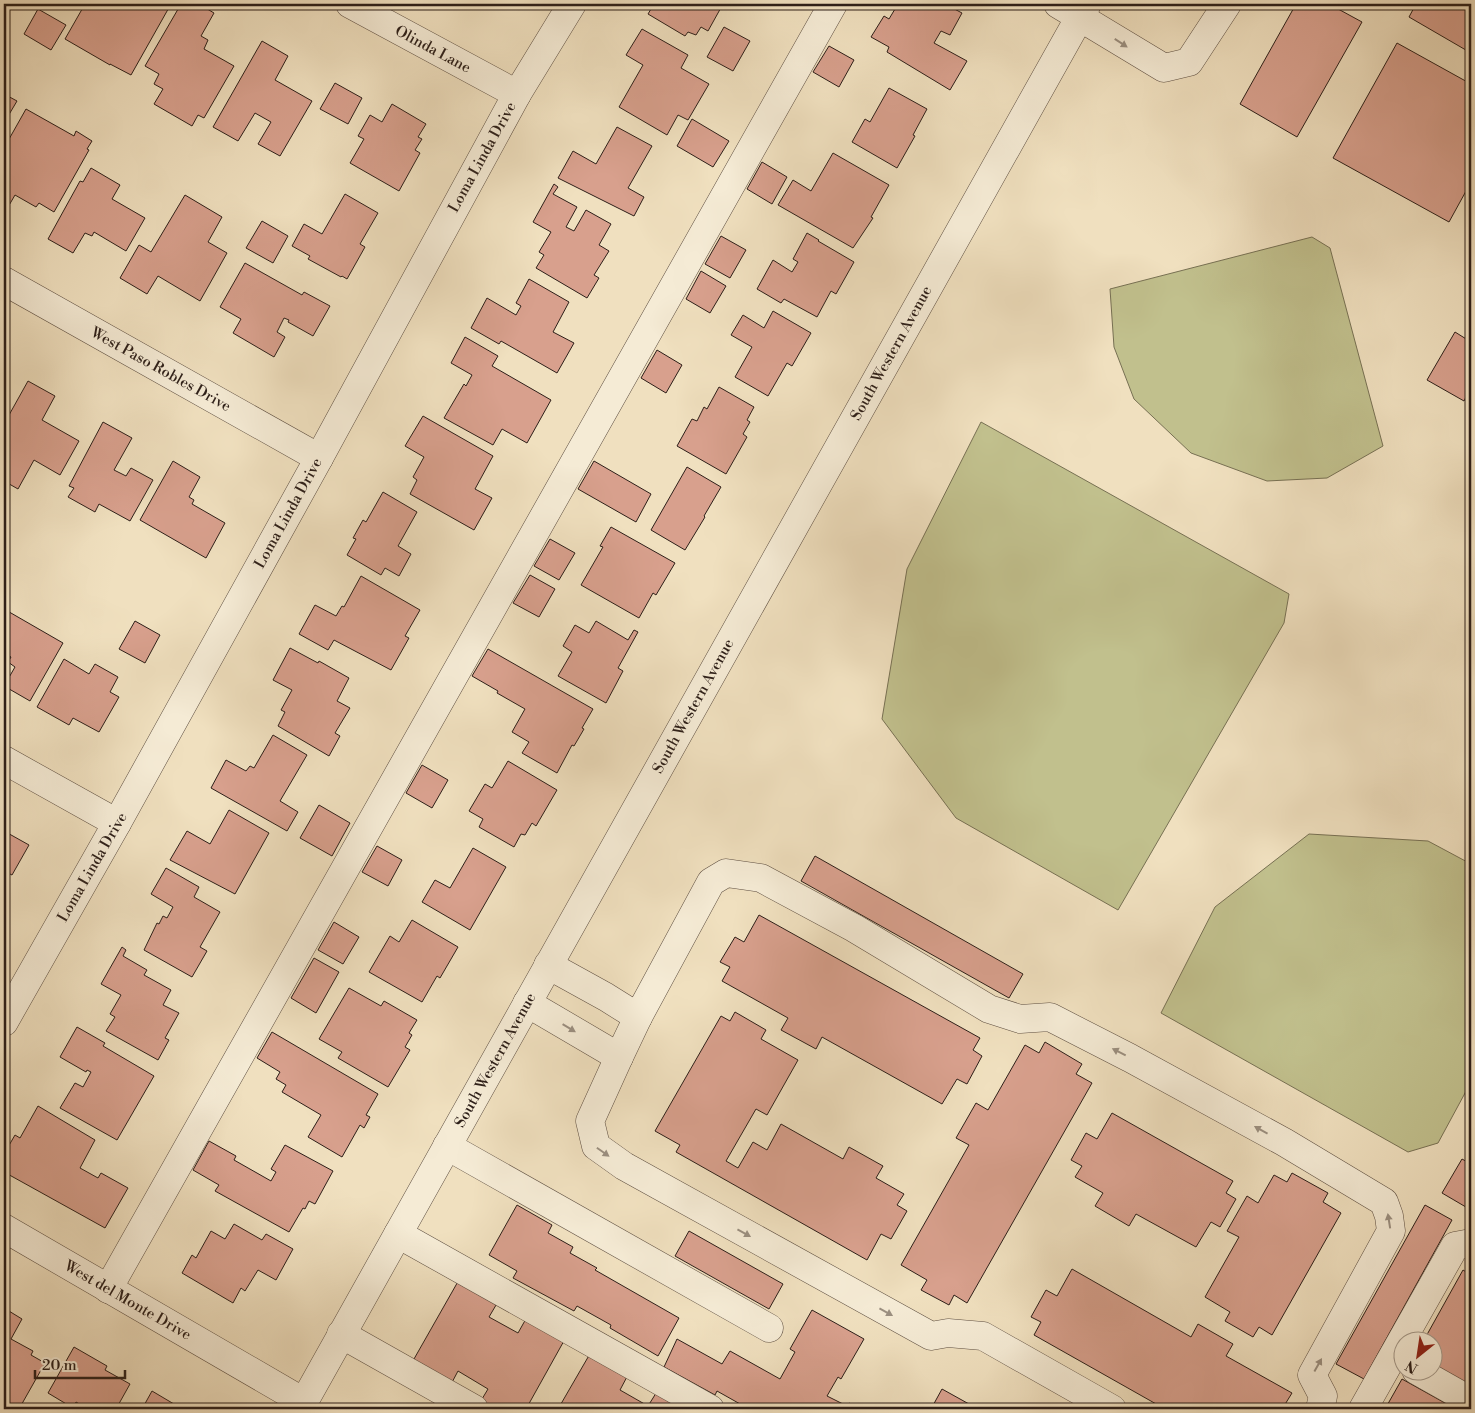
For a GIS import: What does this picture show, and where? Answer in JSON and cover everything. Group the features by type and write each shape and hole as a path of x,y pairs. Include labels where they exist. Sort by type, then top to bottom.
{"street":[{"name":"Olinda Lane","path":"350,4 516,94"},
{"name":"Loma Linda Drive","path":"4,1022 117,823 319,458 516,94 572,4"},
{"path":"108,1289 833,4"},
{"path":"1075,8 1164,68 1189,62 1227,4"},
{"name":"South Western Avenue","path":"302,1405 527,1003 1075,8"},
{"name":"West Paso Robles Drive","path":"4,281 319,458"},
{"path":"4,760 117,823"},
{"path":"1112,1409 983,1336 948,1333 930,1336 624,1166 596,1146 590,1121 638,1017 711,882 726,873 761,878 854,928 989,1009 1020,1018 1050,1017 1130,1058 1284,1142 1384,1202 1389,1216 1391,1231 1312,1375 1323,1396 1320,1409"},
{"path":"548,965 638,1017"},
{"path":"527,1003 618,1057"},
{"path":"447,1146 769,1328"},
{"name":"West del Monte Drive","path":"4,1228 302,1405"},
{"path":"398,1234 710,1409"},
{"path":"1413,1330 1455,1246 1471,1243"},
{"path":"341,1334 474,1409"},
{"path":"1363,1409 1392,1369"},
{"path":"1434,1380 1471,1401"}],"shaded area":[{"path":"1312,237 1330,248 1383,446 1327,478 1267,481 1191,453 1134,399 1114,347 1110,289"},
{"path":"981,422 1289,594 1284,623 1118,910 956,818 882,719 907,569"},
{"path":"1309,834 1428,841 1471,864 1471,1082 1438,1143 1408,1152 1161,1013 1215,907"}],"building":[{"path":"85,4 171,4 131,75 65,39"},
{"path":"181,4 199,4 214,13 201,36 208,40 204,49 234,66 204,118 198,115 192,126 154,104 163,89 154,84 159,74 145,66"},
{"path":"654,4 723,4 708,31 701,27 696,35 688,32 685,36 648,14"},
{"path":"898,4 945,4 962,13 950,35 941,31 934,43 967,61 950,90 887,52 889,47 871,37 884,16 889,19"},
{"path":"1296,4 1329,4 1362,22 1297,137 1240,104"},
{"path":"1416,4 1471,4 1471,53 1409,17"},
{"path":"38,9 66,25 51,50 24,34"},
{"path":"724,27 750,41 733,71 707,57"},
{"path":"642,29 688,55 681,68 709,84 688,120 678,115 667,135 619,107 643,65 626,55"},
{"path":"262,41 288,56 275,80 312,101 280,156 258,144 271,122 255,113 238,141 213,127"},
{"path":"1397,43 1471,84 1471,182 1449,222 1333,158"},
{"path":"829,46 854,60 839,87 813,72"},
{"path":"335,83 362,98 348,124 320,109"},
{"path":"889,88 927,109 913,135 915,136 897,168 852,142 865,119 870,122"},
{"path":"4,94 17,101 4,123"},
{"path":"392,104 426,124 418,137 422,139 415,150 420,153 399,191 350,163 364,139 358,136 370,115 382,122"},
{"path":"26,109 74,136 76,131 92,141 87,149 89,150 54,212 39,203 36,207 15,195 4,214 4,148"},
{"path":"692,119 729,141 713,167 677,146"},
{"path":"617,127 652,146 628,188 644,197 634,216 558,178 573,151 596,164"},
{"path":"833,153 889,185 871,217 873,218 853,248 778,205 793,180 811,191"},
{"path":"762,162 787,177 772,204 747,189"},
{"path":"91,168 120,185 112,199 145,218 126,251 94,232 92,236 85,233 73,253 48,239 80,181 83,182"},
{"path":"554,184 558,187 553,194 577,207 566,227 574,231 586,210 611,224 599,245 609,251 594,275 599,278 587,298 536,268 544,255 539,252 551,232 533,222"},
{"path":"345,194 378,213 360,244 365,247 347,279 308,259 310,256 292,246 304,224 322,234"},
{"path":"185,195 222,217 208,242 227,253 200,301 158,276 147,294 120,278 139,245 151,252"},
{"path":"262,221 288,236 273,263 246,248"},
{"path":"807,233 854,262 836,294 831,291 817,317 784,299 781,303 757,289 773,260 792,272 798,262 793,259"},
{"path":"721,236 746,250 730,278 705,264"},
{"path":"245,263 302,295 304,292 330,306 313,336 284,318 277,332 285,337 274,357 233,333 241,319 220,307"},
{"path":"701,271 726,286 710,313 686,299"},
{"path":"529,279 569,302 553,332 574,343 557,373 501,341 499,344 471,328 487,298 516,315 521,306 516,303"},
{"path":"773,311 811,333 792,366 787,363 768,396 735,377 752,347 731,335 743,315 764,328"},
{"path":"1455,332 1471,342 1471,387 1464,401 1427,380"},
{"path":"465,337 498,356 492,366 551,400 527,443 502,429 493,445 444,418 464,384 466,386 472,375 451,363"},
{"path":"657,350 682,365 666,393 641,378"},
{"path":"28,381 55,396 42,420 79,441 60,475 34,460 18,489 4,481 4,424"},
{"path":"719,387 754,407 747,420 750,422 743,434 747,437 726,474 677,446 692,419 697,421 704,407 707,409"},
{"path":"423,416 493,456 475,489 492,498 474,530 410,494 417,480 413,477 424,457 405,446"},
{"path":"103,422 132,438 114,470 126,476 131,468 153,480 130,521 99,504 95,512 68,497 74,488 69,486"},
{"path":"173,461 200,477 189,497 194,500 192,504 225,523 206,558 140,520"},
{"path":"594,461 651,494 636,522 578,489"},
{"path":"687,467 721,487 685,550 651,530"},
{"path":"383,492 417,512 398,546 411,554 399,576 385,568 381,575 347,555 356,539 353,538 363,520 366,522"},
{"path":"611,527 675,563 656,595 653,593 639,618 581,585 603,547 600,546"},
{"path":"550,539 575,553 559,580 534,566"},
{"path":"530,575 555,589 539,617 513,603"},
{"path":"361,576 420,610 405,636 409,638 391,670 334,640 328,650 299,634 315,605 336,616 342,606 344,607"},
{"path":"4,609 63,643 30,701 4,686 15,667 8,662 11,657 4,653"},
{"path":"135,621 160,635 145,663 119,649"},
{"path":"596,621 628,640 634,630 638,632 618,668 623,671 606,703 558,676 572,652 563,646 575,625 589,633"},
{"path":"290,648 318,663 319,661 349,678 337,701 350,708 335,733 340,736 329,756 278,726 285,712 281,710 292,690 273,680"},
{"path":"488,649 593,709 582,728 584,729 574,746 572,745 557,773 522,753 529,742 512,732 525,709 472,676"},
{"path":"64,659 89,674 95,664 118,677 110,692 119,697 99,732 73,718 69,725 37,707"},
{"path":"273,735 307,755 280,801 298,812 287,831 211,788 226,760 246,771 250,766 254,768"},
{"path":"508,761 557,790 536,826 532,823 525,835 521,834 514,847 479,827 483,819 469,811 485,784 492,788"},
{"path":"422,765 448,780 432,808 406,793"},
{"path":"319,805 350,823 332,856 300,838"},
{"path":"229,810 269,833 235,894 170,860 187,831 210,844"},
{"path":"4,831 29,845 12,875 6,872 4,877"},
{"path":"377,846 402,860 388,886 362,872"},
{"path":"473,848 506,867 470,930 422,902 435,880 450,888"},
{"path":"815,856 1023,974 1009,998 801,881"},
{"path":"166,868 199,887 194,897 220,912 200,947 207,951 192,977 144,950 157,923 159,924 163,916 167,918 173,907 151,894"},
{"path":"759,915 980,1038 973,1050 982,1056 967,1084 957,1079 942,1104 822,1037 816,1049 781,1030 788,1018 722,981 730,967 720,962 735,937 744,942"},
{"path":"412,920 458,947 440,978 437,976 422,1002 369,972 390,936 399,942"},
{"path":"334,922 359,937 343,964 318,950"},
{"path":"122,947 126,950 123,956 147,970 144,975 171,990 163,1005 179,1013 165,1038 169,1040 158,1060 106,1031 115,1017 110,1014 121,995 101,984"},
{"path":"314,958 339,972 316,1013 291,998"},
{"path":"349,988 381,1006 384,1001 417,1020 409,1033 412,1035 405,1047 410,1050 388,1087 338,1058 342,1052 319,1039"},
{"path":"735,1012 766,1030 761,1039 798,1060 767,1115 756,1109 726,1161 738,1168 753,1142 767,1150 781,1124 843,1159 849,1147 883,1166 876,1178 904,1194 897,1205 907,1211 891,1239 881,1234 867,1260 676,1152 680,1145 655,1131 721,1016 730,1021"},
{"path":"77,1027 105,1043 103,1046 154,1076 117,1140 60,1108 75,1083 83,1087 91,1072 87,1070 86,1072 60,1057"},
{"path":"272,1032 378,1094 366,1115 370,1117 364,1128 360,1125 342,1157 308,1137 321,1115 282,1092 286,1085 276,1079 280,1072 257,1058"},
{"path":"1045,1042 1082,1064 1076,1074 1092,1083 967,1303 954,1295 949,1305 921,1290 927,1280 901,1265 969,1145 956,1138 976,1103 988,1110 1025,1045 1039,1053"},
{"path":"38,1106 95,1140 80,1168 98,1178 101,1173 128,1188 105,1228 4,1172 4,1154 15,1135 20,1138"},
{"path":"1112,1113 1233,1181 1226,1193 1236,1199 1220,1227 1211,1222 1196,1247 1136,1214 1129,1226 1095,1206 1103,1193 1075,1177 1082,1166 1071,1160 1086,1133 1097,1139"},
{"path":"209,1141 236,1156 234,1160 271,1181 276,1172 271,1169 285,1145 333,1171 315,1204 309,1201 289,1232 215,1191 219,1185 193,1170"},
{"path":"1462,1159 1471,1164 1471,1210 1442,1193"},
{"path":"1292,1173 1328,1193 1323,1202 1341,1213 1272,1335 1259,1327 1253,1337 1225,1321 1230,1312 1205,1297 1239,1237 1227,1231 1247,1196 1258,1203 1274,1175 1287,1182"},
{"path":"517,1205 552,1225 548,1233 573,1247 570,1253 597,1268 595,1270 679,1318 658,1356 610,1328 611,1325 577,1306 574,1311 513,1278 517,1271 489,1255"},
{"path":"1425,1205 1452,1220 1364,1379 1336,1364"},
{"path":"234,1224 262,1240 266,1234 293,1249 276,1280 258,1270 245,1291 241,1288 233,1303 182,1273 192,1255 196,1258 211,1231 225,1239"},
{"path":"689,1231 783,1284 769,1309 675,1256"},
{"path":"1072,1269 1191,1337 1198,1324 1233,1344 1226,1356 1292,1393 1284,1406 1289,1409 1165,1409 1034,1335 1041,1322 1031,1317 1046,1290 1057,1296"},
{"path":"1463,1270 1471,1275 1471,1375 1463,1389 1442,1376 1442,1330 1430,1330"},
{"path":"460,1278 499,1300 489,1317 518,1333 527,1317 565,1339 526,1409 489,1409 479,1404 488,1389 458,1371 449,1388 410,1366"},
{"path":"4,1308 22,1319 11,1339 33,1351 31,1355 45,1363 19,1409 4,1408"},
{"path":"812,1310 864,1339 841,1379 838,1377 827,1396 847,1406 849,1403 859,1409 749,1409 717,1391 715,1395 664,1367 677,1339 722,1364 730,1351 780,1379 795,1352 790,1349"},
{"path":"74,1347 107,1366 105,1370 130,1384 116,1409 88,1409 76,1402 73,1408 48,1393"},
{"path":"591,1352 629,1373 620,1390 648,1406 658,1390 692,1409 558,1409"},
{"path":"1401,1380 1454,1408 1453,1409 1385,1409"},
{"path":"942,1389 978,1409 931,1409"},
{"path":"152,1391 179,1407 178,1409 142,1409"}]}
